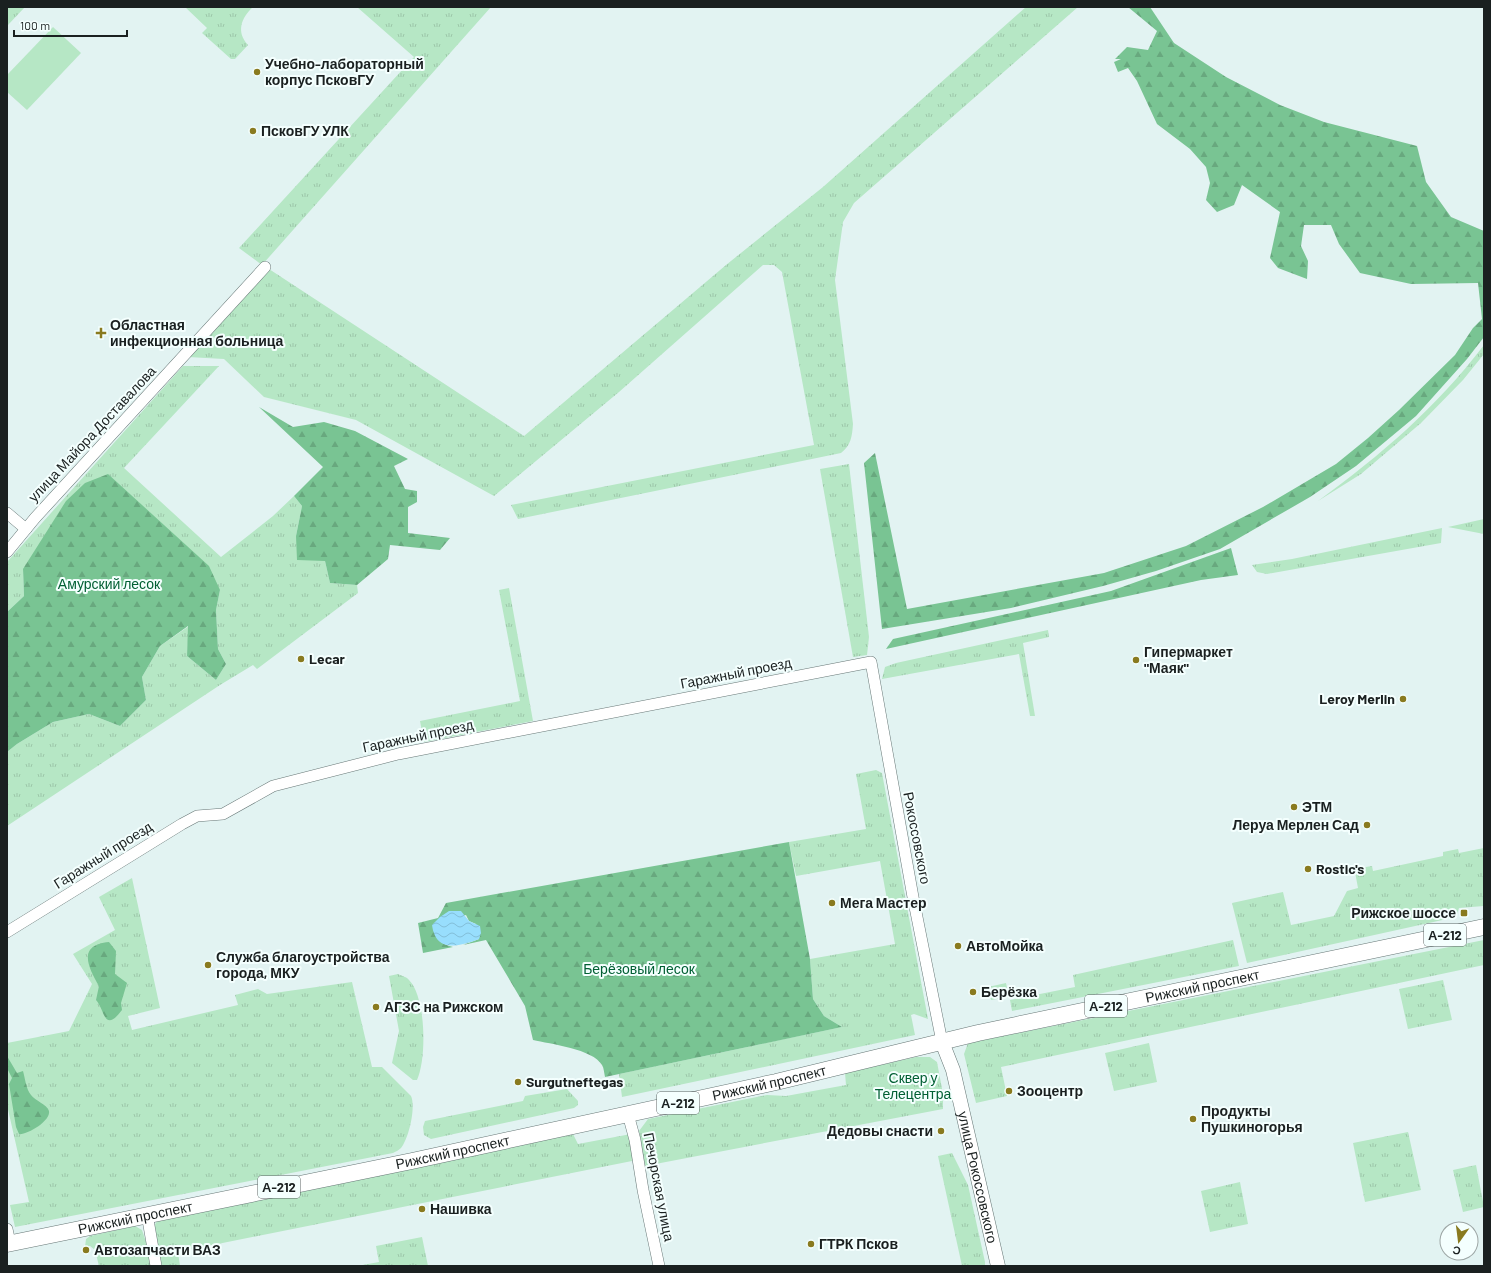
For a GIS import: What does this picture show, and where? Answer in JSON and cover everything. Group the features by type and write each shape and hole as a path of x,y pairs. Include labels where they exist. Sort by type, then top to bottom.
{"highway":[{"name":"Рижский проспект","path":"8,1239 147,1214 420,1159 776,1082 942,1042 1484,927"}],"main road":[{"name":"улица Рокоссовского","path":"942,1042 952,1070 998,1266"}],"street":[{"name":"улица Майора Доставалова","path":"7,552 26,529 265,266"},
{"path":"7,513 26,529"},
{"name":"Гаражный проезд","path":"7,932 182,824 197,816 223,814 273,786 398,754 871,662"},
{"name":"Рокоссовского","path":"871,662 912,897 942,1042"},
{"name":"Печорская улица","path":"628,1114 635,1140 643,1190 659,1266"},
{"path":"147,1214 156,1266"}],"green space":[{"path":"7,7 25,7 7,26"},
{"path":"185,7 253,7 245,16 241,30 244,40 248,45 235,59 231,59 202,33 207,28"},
{"path":"357,7 491,7 262,265 239,248 414,57"},
{"path":"1026,7 1078,7 854,203 843,222 835,280 853,424 850,440 847,447 841,453 518,519 511,505 814,445 782,272 774,265 763,265 619,392 494,496 356,420 264,397 224,359 188,357 216,329 269,269 524,436 726,265 823,187"},
{"path":"1128,7 1150,7 1174,43 1226,77 1280,105 1324,122 1417,146 1426,182 1451,217 1484,231 1484,337 1467,359 1416,416 1356,466 1310,497 1220,549 1156,571 1103,586 1011,608 882,629 864,463 875,453 907,609 1104,573 1186,546 1263,507 1336,464 1399,410 1455,355 1473,328 1482,319 1478,283 1411,284 1360,273 1339,244 1331,225 1304,225 1301,246 1308,261 1307,279 1278,268 1270,258 1280,212 1242,185 1234,205 1217,212 1206,200 1210,183 1206,167 1190,149 1157,124 1137,81 1128,68 1118,72 1114,62 1121,59 1115,59 1127,47 1148,50 1157,31"},
{"path":"53,27 81,53 27,110 7,92 7,75"},
{"path":"1484,345 1484,354 1463,380 1421,423 1361,474 1318,501 1364,466 1407,429 1446,390"},
{"path":"183,366 219,366 124,468 221,557 273,516 294,496 302,506 296,536 325,561 330,583 357,585 358,593 257,669 253,665 220,685 7,826 7,752 17,744 53,722 89,714 120,726 146,700 142,677 160,646 189,626 187,656 216,680 226,664 218,649 216,610 220,590 23,569 24,596 7,612 7,562"},
{"path":"259,407 293,427 324,422 355,431 408,459 394,466 405,489 417,491 417,502 408,507 408,533 450,538 440,550 390,545 388,559 357,585 330,583 325,561 297,560 296,536 302,506 294,496 323,467"},
{"path":"849,464 869,637 867,655 853,657 820,469"},
{"name":"Амурский лесок","path":"108,474 209,566 220,590 216,610 218,649 226,664 216,680 187,656 188,626 160,646 142,677 146,700 120,726 89,714 53,722 17,744 7,752 7,612 24,596 23,569 66,501 85,483"},
{"path":"1484,519 1484,534 1448,527"},
{"path":"1442,528 1441,543 1267,574 1257,572 1252,565 1292,559"},
{"path":"1231,548 1238,575 1201,580 886,649 893,639 1111,591"},
{"path":"509,588 533,721 424,742 420,721 520,701 499,590"},
{"path":"1048,630 1049,637 1023,643 1035,716 1030,716 1019,654 882,679 885,667 896,663"},
{"path":"876,770 882,773 928,1019 914,1014 911,1015 915,1035 622,1097 619,1074 842,1027 824,1016 813,999 810,959 895,944 880,861 796,876 789,842 866,829 856,774"},
{"name":"Берёзовый лесок","path":"789,842 810,959 813,999 824,1016 842,1027 605,1077 602,1065 597,1059 590,1055 570,1048 533,1040 525,1006 486,940 463,945 479,939 476,924 469,921 466,915 433,925 435,934 439,940 453,947 423,953 418,923 438,918 446,903"},
{"path":"1484,848 1484,906 1459,908 1456,917 1247,963 1232,903 1283,892 1291,925 1334,916 1347,891 1358,888 1355,872 1360,868 1372,866 1373,871 1443,856 1443,852 1458,849 1459,853"},
{"path":"132,878 160,1008 128,1016 132,1030 238,1005 235,995 258,989 267,994 352,982 372,1067 382,1067 411,1096 413,1107 411,1122 407,1137 401,1148 393,1153 15,1227 10,1205 29,1202 7,1105 7,1043 69,1031 92,984 73,954 115,930 99,897"},
{"path":"1233,940 1239,966 1012,1011 1010,1000 1075,987 1073,975"},
{"path":"1484,940 1484,965 1001,1067 1007,1096 976,1103 964,1054 968,1043"},
{"path":"109,942 116,951 115,974 127,983 121,1003 122,1010 112,1020 108,1020 106,1018 96,1000 99,986 91,972 88,958 92,947"},
{"path":"398,974 406,977 415,988 422,1013 422,1057 417,1080 413,1080 392,1063 399,1031 389,976"},
{"path":"1443,980 1452,1020 1408,1029 1399,989"},
{"path":"1006,983 1009,997 991,1000 988,987"},
{"path":"1149,1043 1157,1082 1114,1091 1105,1053"},
{"path":"7,1056 17,1073 23,1071 29,1093 46,1106 49,1111 49,1115 38,1127 23,1134 19,1134 16,1127 9,1084 12,1078 7,1068"},
{"name":"Сквер у Телецентра","path":"916,1057 930,1057 937,1062 943,1094 943,1109 645,1166 639,1131 648,1119 767,1095 786,1096 846,1085 845,1073"},
{"path":"567,1089 578,1101 578,1105 574,1108 431,1139 424,1135 423,1127 425,1121 523,1101 525,1096"},
{"path":"1408,1132 1421,1190 1365,1202 1353,1143"},
{"path":"573,1134 578,1144 631,1134 637,1160 178,1252 180,1266 161,1266 153,1228 157,1221"},
{"path":"952,1153 968,1185 985,1266 962,1266 938,1156"},
{"path":"1476,1165 1484,1207 1463,1212 1453,1170"},
{"path":"1240,1182 1248,1224 1210,1232 1201,1191"},
{"path":"135,1226 142,1230 154,1266 99,1266 95,1250 90,1246 85,1247 86,1239 90,1236"},
{"path":"422,1237 428,1266 357,1266 379,1262 376,1246"}],"water":[{"path":"449,911 461,911 469,921 480,926 481,933 479,939 464,944 450,946 438,940 434,934 432,925"}],"place":[{"name":"Учебно-лабораторный корпус ПсковГУ","path":"257,72"},
{"name":"ПсковГУ УЛК","path":"253,131"},
{"name":"Областная инфекционная больница","path":"101,333"},
{"name":"Lecar","path":"301,659"},
{"name":"Гипермаркет \"Маяк\"","path":"1136,660"},
{"name":"Leroy Merlin","path":"1403,699"},
{"name":"ЭТМ","path":"1294,807"},
{"name":"Леруа Мерлен Сад","path":"1367,825"},
{"name":"Rostic's","path":"1308,869"},
{"name":"Мега Мастер","path":"832,903"},
{"name":"Рижское шоссе","path":"1464,913"},
{"name":"АвтоМойка","path":"958,946"},
{"name":"Служба благоустройства города, МКУ","path":"208,965"},
{"name":"Берёзка","path":"973,992"},
{"name":"АГЗС на Рижском","path":"376,1007"},
{"name":"Surgutneftegas","path":"518,1082"},
{"name":"Зооцентр","path":"1009,1091"},
{"name":"Продукты Пушкиногорья","path":"1193,1119"},
{"name":"Дедовы снасти","path":"941,1131"},
{"name":"Нашивка","path":"422,1209"},
{"name":"ГТРК Псков","path":"811,1244"},
{"name":"Автозапчасти ВАЗ","path":"86,1250"}]}
